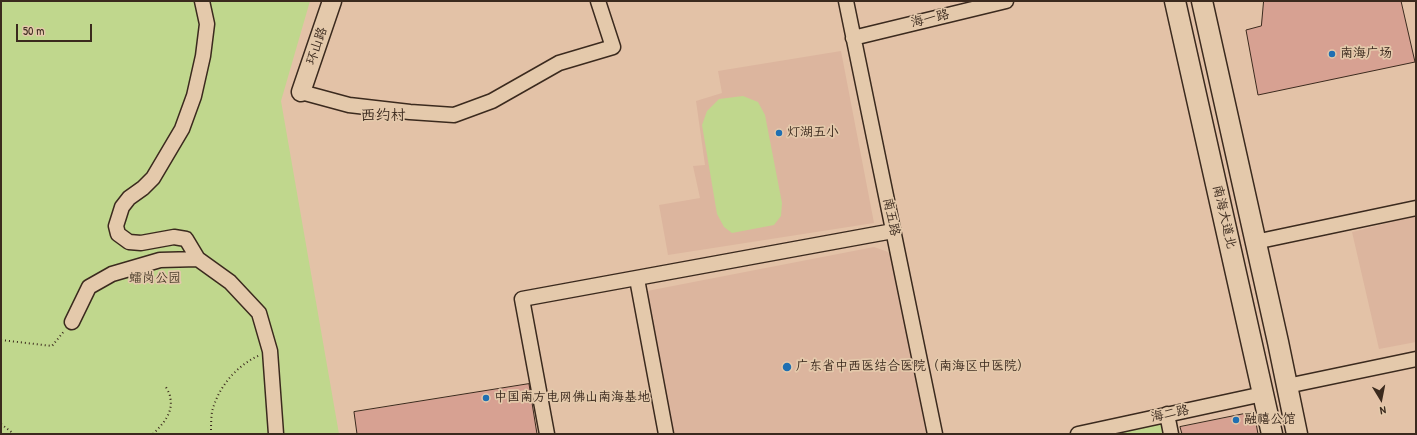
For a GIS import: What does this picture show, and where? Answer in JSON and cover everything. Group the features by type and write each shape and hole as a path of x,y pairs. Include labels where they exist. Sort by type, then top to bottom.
{"highway":[{"name":"南海大道北","path":"1175,1 1272,434"},
{"name":"南海大道北","path":"1202,1 1297,434"}],"main road":[{"name":"环山路","path":"301,92 332,1"}],"street":[{"path":"202,1 207,24 203,56 194,96 182,129 153,178 143,188 129,198 122,207 116,226 118,234 129,242 141,243 174,237 186,238 198,259 230,282 259,313 270,351 276,434"},
{"path":"301,92 349,105 454,115 492,101 559,63 613,47 598,1"},
{"name":"南五路","path":"846,1 935,434"},
{"name":"海一路","path":"854,38 1006,1"},
{"path":"1256,242 1416,208"},
{"path":"547,434 522,299 894,231"},
{"path":"72,322 89,287 112,274 160,260 198,259"},
{"path":"637,279 666,434"},
{"path":"1287,386 1416,359"},
{"name":"海二路","path":"1078,434 1263,394"},
{"path":"1167,414 1171,434"}],"path":[{"path":"1,340 52,346 72,322"},
{"path":"211,434 212,413 216,400 234,372 248,360 270,351"},
{"path":"153,434 163,424 170,413 171,397 164,385"},
{"path":"1,424 14,434"}],"shaded area":[{"name":"灯湖五小","path":"841,51 874,223 668,255 659,205 700,198 693,166 705,165 696,101 722,93 718,71"},
{"path":"1416,216 1416,342 1379,349 1352,232"},
{"name":"广东省中西医结合医院（南海区中医院）","path":"874,247 891,253 926,434 673,434 647,300 647,291"}],"green space":[{"name":"𧒽岗公园","path":"1,1 310,1 281,101 339,434 1,434"},
{"path":"743,96 758,102 765,115 782,203 781,216 774,225 732,233 724,227 717,214 702,125 707,111 719,99"},
{"path":"1167,414 1171,434 1078,434"}],"building":[{"name":"南海广场","path":"1264,1 1401,1 1415,62 1258,95 1246,30 1261,26"},
{"name":"中国南方电网佛山南海基地","path":"529,384 537,434 357,434 354,412"},
{"name":"融禧公馆","path":"1254,412 1258,434 1182,434 1180,427"}],"place":[{"name":"南海广场","path":"1332,54"},
{"name":"灯湖五小","path":"779,133"},
{"name":"广东省中西医结合医院（南海区中医院）","path":"787,367"},
{"name":"中国南方电网佛山南海基地","path":"486,398"},
{"name":"融禧公馆","path":"1236,420"}],"district":[{"name":"西约村","path":"383,116"}]}
